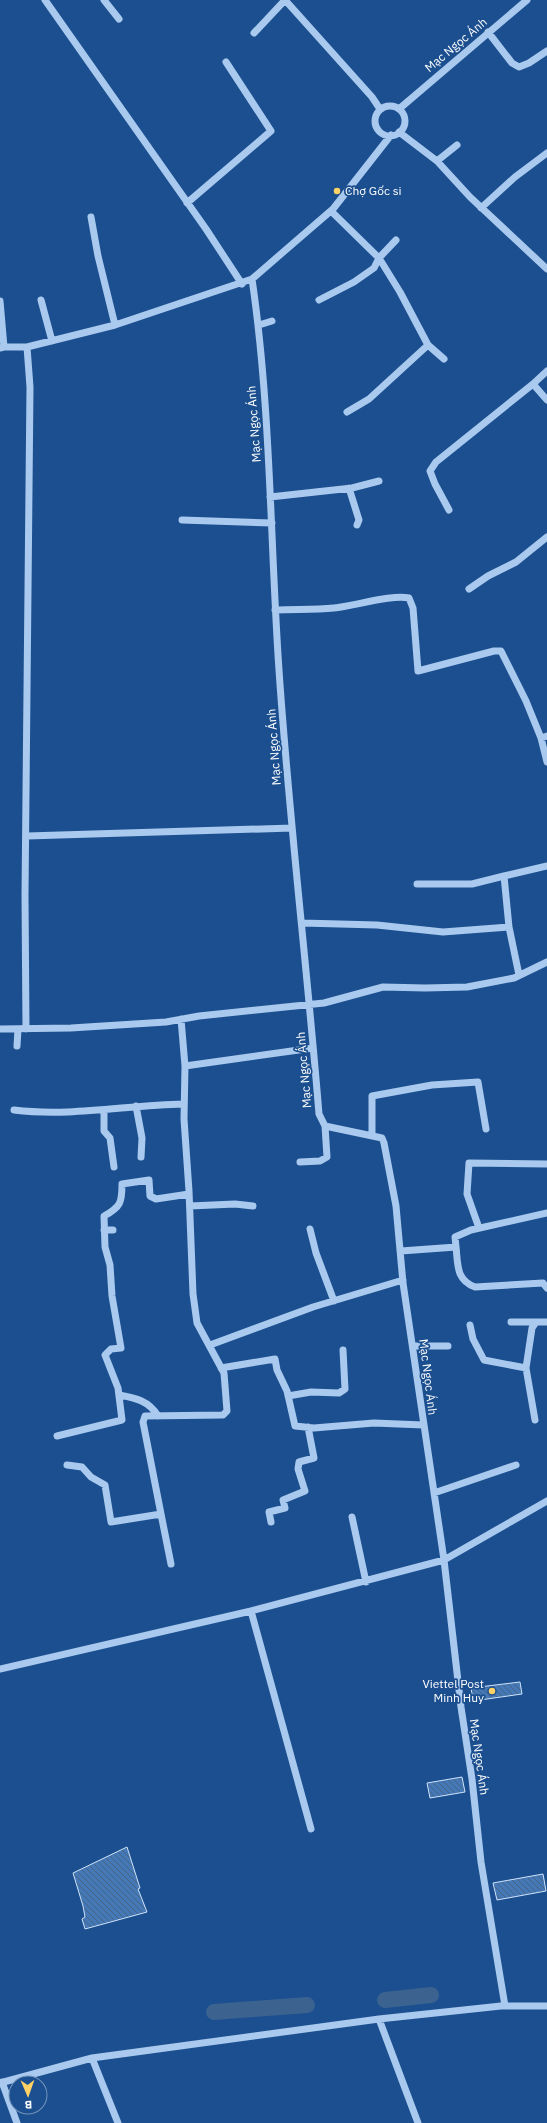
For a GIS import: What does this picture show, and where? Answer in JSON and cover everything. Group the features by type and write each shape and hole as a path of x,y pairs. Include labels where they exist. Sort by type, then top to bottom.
{"street":[{"path":"45,0 242,284"},
{"path":"104,0 119,19"},
{"path":"254,33 285,0 372,97 380,109"},
{"name":"Mạc Ngọc Ánh","path":"399,109 527,0"},
{"path":"488,32 512,63 519,67 529,64 547,50"},
{"path":"187,203 271,131 226,62"},
{"path":"0,300 2,348 27,347 115,324 242,284 252,279 331,211 391,136 400,132 405,125 405,116 399,109 390,106 380,109 376,117 376,126 382,133 391,136"},
{"path":"400,132 437,161 481,208 547,269"},
{"path":"437,161 457,145"},
{"path":"481,208 515,177 547,153"},
{"path":"331,211 379,258 400,292 428,345 444,359"},
{"path":"91,217 98,256 115,324"},
{"path":"319,300 358,279 374,268 379,258 396,240"},
{"name":"Mạc Ngọc Ánh","path":"252,279 259,325 272,523 275,610 292,828 310,1004 319,1114 325,1126 382,1138 384,1143 396,1206 403,1280 414,1346 423,1424 444,1560 460,1708 472,1779 481,1862 505,2006"},
{"path":"41,300 52,341"},
{"path":"259,325 272,321"},
{"path":"347,412 369,399 428,345"},
{"path":"17,1046 22,1029 27,836 30,360 27,347"},
{"path":"449,510 430,471 436,462 547,371"},
{"path":"533,384 547,400"},
{"path":"270,496 349,488 379,481"},
{"path":"349,488 358,520 357,525"},
{"path":"182,520 272,523"},
{"path":"469,589 488,576 516,562 547,537"},
{"path":"275,610 333,608 363,604 400,596 409,598 413,608 418,671 494,651 501,651 544,737 547,762"},
{"path":"27,836 292,828"},
{"path":"417,884 472,884 547,866"},
{"path":"504,876 509,927 519,975"},
{"path":"302,923 377,925 442,932 509,927"},
{"path":"0,1029 133,1024 181,1019 324,1003 383,987 467,987 519,975 547,962"},
{"path":"171,1564 144,1422 145,1416 223,1415 227,1411 224,1373 197,1323 195,1308 183,1104 185,1066 181,1019"},
{"path":"185,1066 313,1048"},
{"path":"372,1136 372,1096 432,1085 478,1082 486,1129"},
{"path":"14,1110 73,1113 136,1106 183,1104"},
{"path":"136,1106 142,1138 141,1157"},
{"path":"104,1110 104,1131 110,1138 114,1167"},
{"path":"300,1162 320,1161 326,1157 325,1126"},
{"path":"479,1228 467,1194 469,1163 547,1164"},
{"path":"57,1436 122,1420 118,1388 105,1355 111,1349 121,1348 104,1230 104,1216 119,1206 122,1198 122,1184 149,1180 150,1196 156,1199 189,1194"},
{"path":"190,1206 235,1204 253,1206"},
{"path":"547,1213 471,1230 455,1237 461,1278 467,1284 475,1287 544,1282 547,1288"},
{"path":"310,1229 316,1253 334,1300"},
{"path":"104,1230 113,1230"},
{"path":"401,1251 456,1247"},
{"path":"210,1345 334,1300 403,1280"},
{"path":"511,1322 547,1322"},
{"path":"534,1420 526,1368 532,1328 536,1322"},
{"path":"470,1324 473,1339 484,1360 526,1368"},
{"path":"414,1346 448,1346"},
{"path":"288,1396 310,1392 339,1393 345,1389 343,1350"},
{"path":"222,1368 275,1359 277,1370 288,1396 295,1426 308,1427 374,1423 423,1424"},
{"path":"119,1395 139,1399 152,1407 158,1416"},
{"path":"271,1522 269,1512 284,1508 283,1500 305,1491 298,1469 300,1462 314,1458 308,1427"},
{"path":"67,1465 82,1467 91,1476 105,1486 111,1522 161,1514"},
{"path":"434,1493 516,1465"},
{"path":"0,1669 251,1612 444,1560 547,1501"},
{"path":"352,1518 366,1582"},
{"path":"251,1612 311,1830"},
{"path":"17,2123 1,2082 92,2058 379,2019 505,2006 547,2006"},
{"path":"379,2019 418,2123"},
{"path":"92,2058 118,2123"}],"building":[{"path":"520,1682 522,1694 473,1701 471,1688"},
{"path":"462,1777 465,1792 430,1798 427,1783"},
{"path":"127,1847 140,1888 138,1889 147,1912 85,1929 82,1919 85,1917 83,1906 73,1873"},
{"path":"543,1874 546,1891 497,1900 493,1883"}],"waterway":[{"path":"385,2000 431,1995"},
{"path":"214,2012 307,2005"}],"place":[{"name":"Chợ Gốc si","path":"337,191"},
{"name":"Viettel Post Minh Huy","path":"492,1691"}]}
